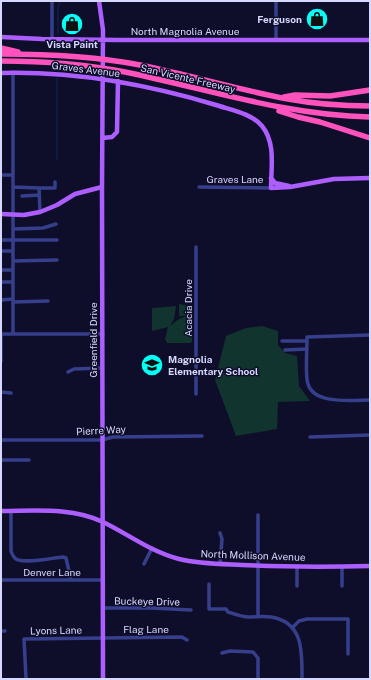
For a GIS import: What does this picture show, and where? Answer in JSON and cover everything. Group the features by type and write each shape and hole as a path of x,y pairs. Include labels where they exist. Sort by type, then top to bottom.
{"highway":[{"path":"1,48 30,54"},
{"name":"San Vicente Freeway","path":"1,54 80,57 140,65 280,97 338,106 370,106"},
{"name":"San Vicente Freeway","path":"1,61 56,63 123,72 260,104 304,112 370,117"},
{"path":"280,97 295,95 330,96 370,90"},
{"path":"260,104 370,138"}],"main road":[{"name":"Greenfield Drive","path":"99,1 103,30 103,679"},
{"name":"North Magnolia Avenue","path":"1,37 52,39 370,40"},
{"name":"Graves Avenue","path":"1,72 68,75 118,81 177,94 252,117 262,126 270,142 271,188"},
{"path":"103,138 112,137 117,132 118,81"},
{"path":"271,178 275,183 288,185 290,187"},
{"path":"271,188 290,187 334,180 370,178"},
{"path":"1,214 13,215 40,212 57,205 75,194 102,187"},
{"name":"North Mollison Avenue","path":"1,511 71,512 102,521 152,548 178,558 195,562 297,567 370,566"}],"street":[{"path":"52,1 52,39"},
{"path":"276,1 276,40"},
{"path":"13,72 13,334"},
{"path":"1,175 13,175"},
{"path":"13,187 55,188 55,182"},
{"name":"Graves Lane","path":"199,187 271,188"},
{"path":"39,188 40,212"},
{"path":"22,196 39,195"},
{"path":"13,229 43,228 56,224"},
{"path":"1,240 56,240"},
{"name":"Acacia Drive","path":"196,247 196,394"},
{"path":"1,252 13,251"},
{"path":"13,261 56,260"},
{"path":"1,270 13,270"},
{"path":"1,282 13,282"},
{"path":"1,300 48,301"},
{"path":"1,361 1,334 103,334"},
{"path":"370,335 307,337 307,384 311,391 321,398 337,400 370,400"},
{"path":"282,340 307,341"},
{"path":"285,350 307,350"},
{"path":"68,372 74,369 102,368"},
{"path":"1,392 11,393"},
{"path":"310,437 370,435"},
{"name":"Pierre Way","path":"1,440 102,440 113,437 202,436"},
{"path":"1,460 29,460"},
{"path":"11,511 11,551 13,557 16,559 30,560 66,558 71,580"},
{"path":"258,515 258,617"},
{"path":"220,533 222,539 220,564"},
{"path":"144,564 152,548"},
{"path":"297,567 297,586"},
{"path":"342,567 342,586"},
{"name":"Denver Lane","path":"1,580 103,580"},
{"path":"209,584 209,609 226,609 228,612 242,616 269,617 278,619 292,628 298,637 302,648 302,679"},
{"name":"Buckeye Drive","path":"103,608 191,610"},
{"path":"292,628 299,621 307,619 348,619 348,654"},
{"name":"Flag Lane","path":"104,638 182,637 187,640"},
{"name":"Lyons Lane","path":"26,678 24,639 104,638"},
{"path":"222,653 230,651 251,651 256,654 258,658 258,679"}],"green space":[{"path":"179,304 185,305 190,309 191,315 187,316 192,316 192,342 167,343 165,339 168,327 152,331 152,308 176,306 174,319 170,326 186,316 179,316"},
{"path":"262,326 278,331 278,345 285,353 297,356 299,386 310,401 278,402 277,429 236,436 215,380 226,336 246,328"}],"waterway":[{"path":"58,34 58,8 60,1"},
{"path":"57,78 57,160"}],"place":[{"name":"Ferguson","path":"317,19"},
{"name":"Vista Paint","path":"72,24"},
{"name":"Magnolia Elementary School","path":"152,365"}]}
